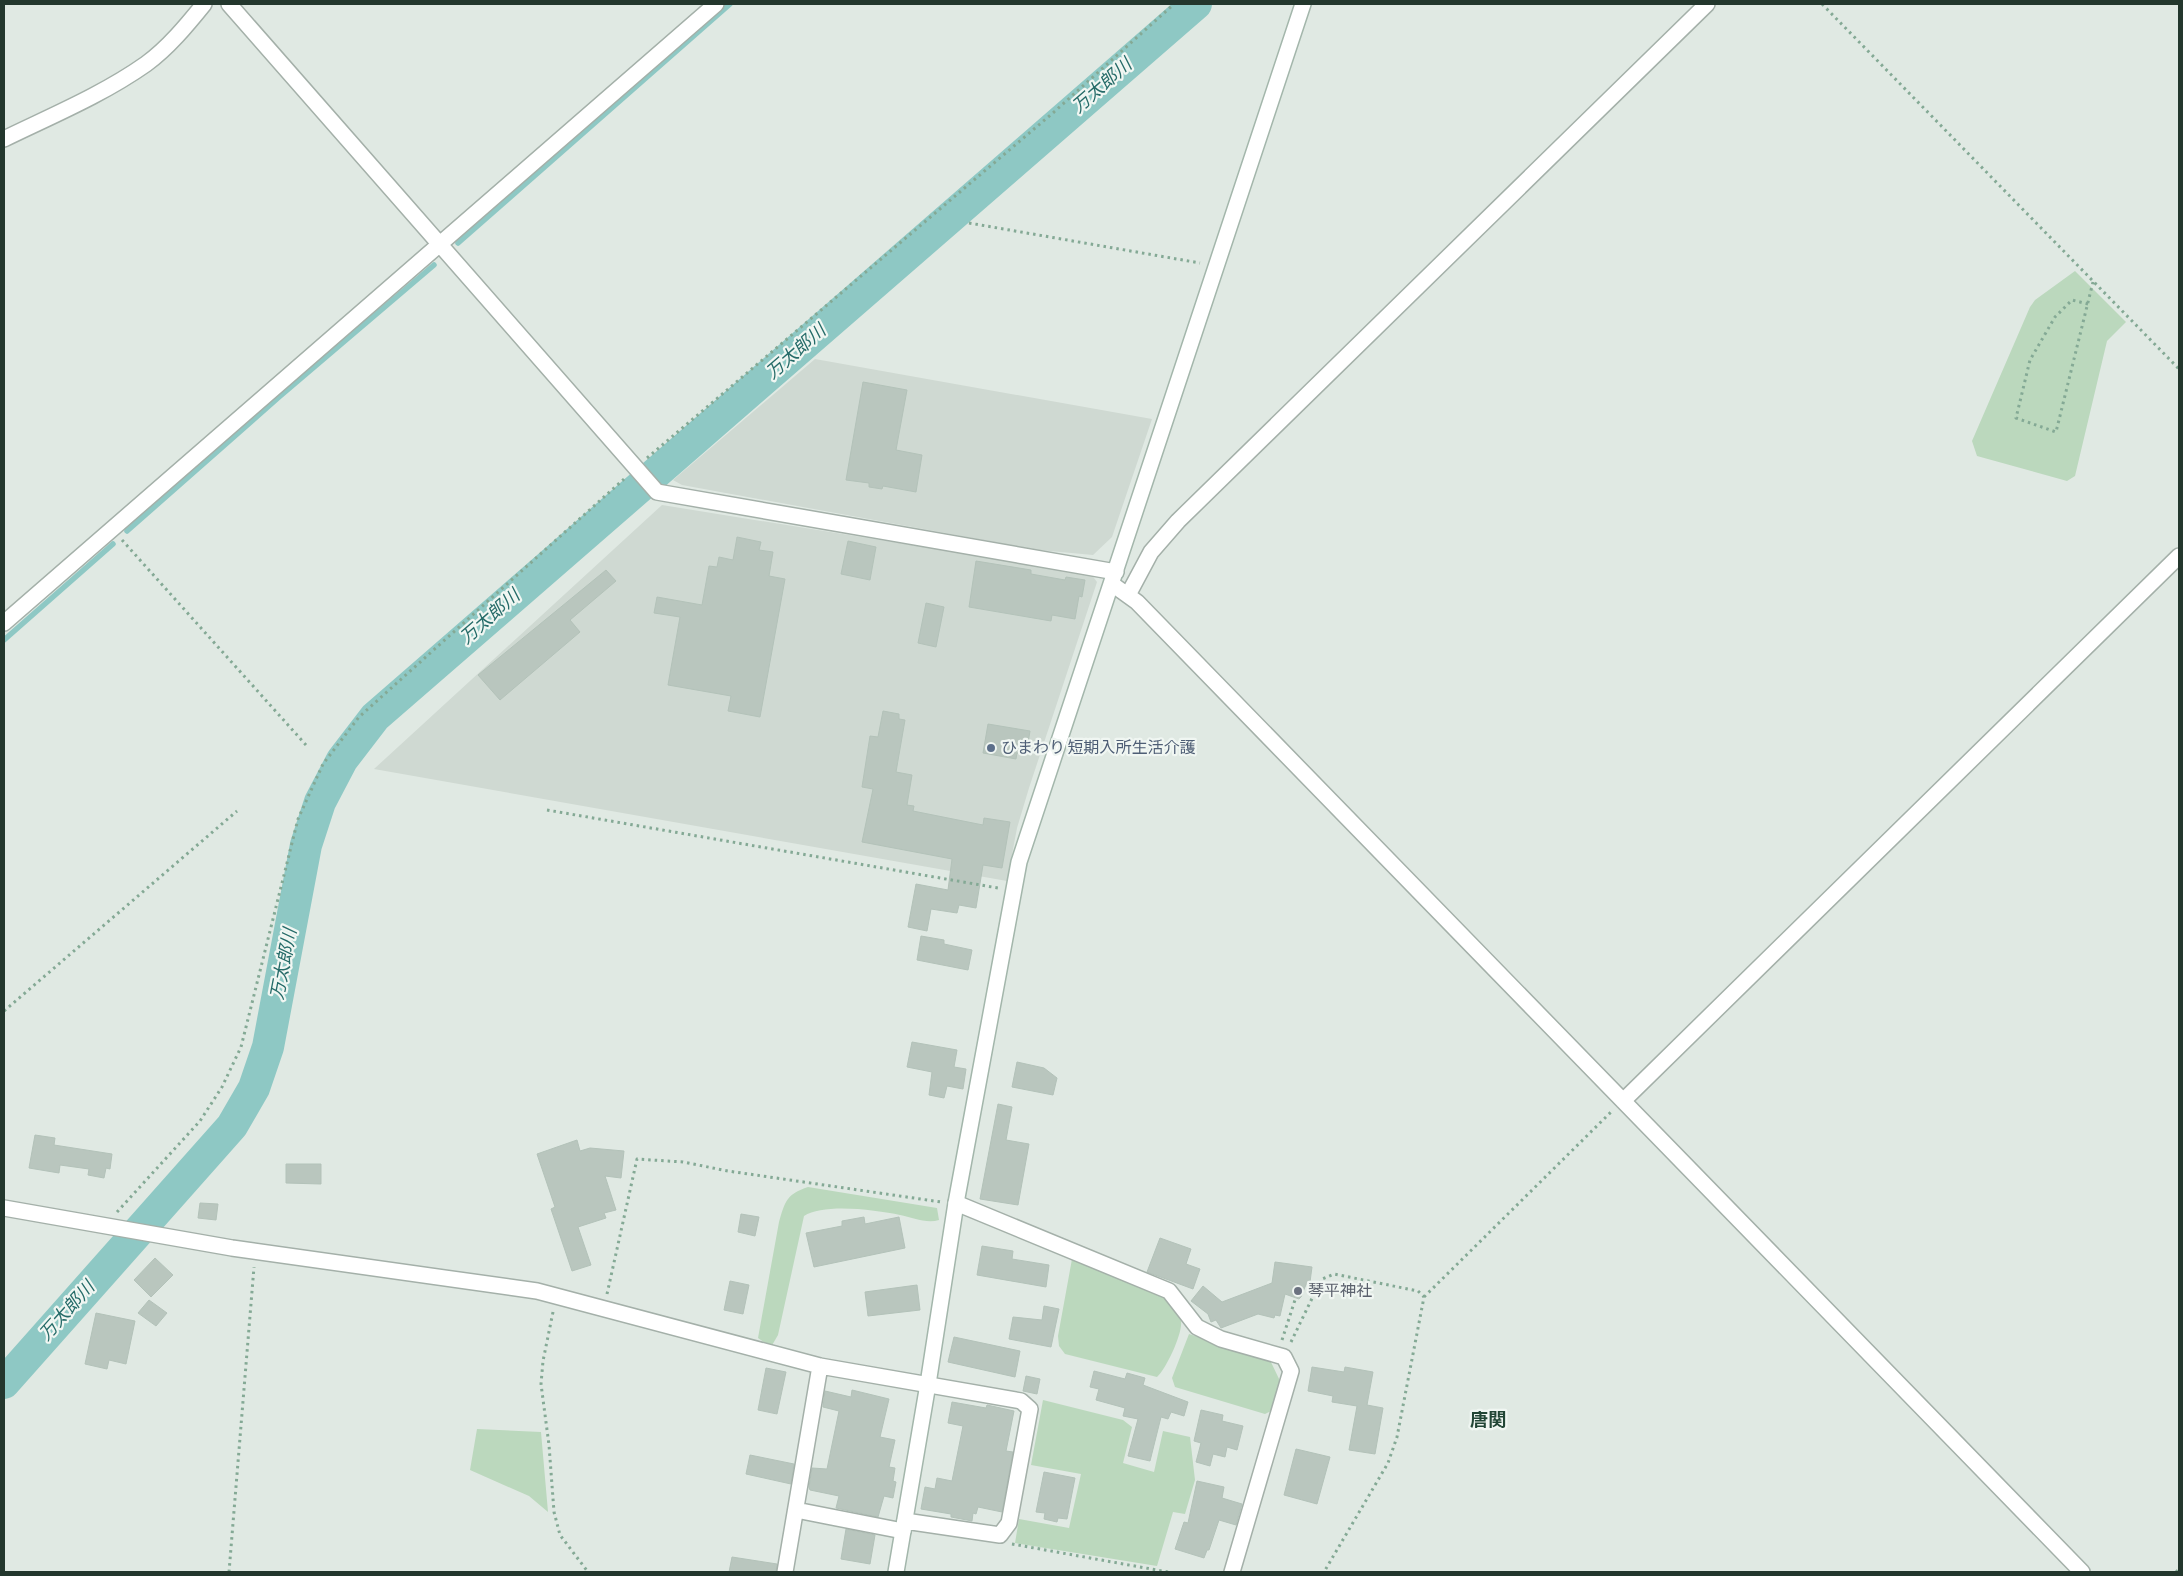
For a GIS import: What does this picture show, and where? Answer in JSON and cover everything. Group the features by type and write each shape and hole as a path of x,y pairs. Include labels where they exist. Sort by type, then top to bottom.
{"street":[{"path":"4,139 81,102 146,64 183,30 204,4"},
{"path":"229,4 438,245 657,492 1114,578 1128,595 2082,1572"},
{"path":"4,623 716,4"},
{"path":"896,1572 956,1203 1019,862 1304,4"},
{"path":"1128,595 1151,552 1178,521 1707,4"},
{"path":"1623,1101 2179,556"},
{"path":"956,1203 1169,1291 1197,1327 1222,1339 1281,1356 1291,1371 1232,1572"},
{"path":"4,1208 255,1251 536,1291 820,1366 1021,1401 1030,1409 1009,1523 1000,1535 904,1526 796,1510"},
{"path":"785,1572 820,1366"}],"path":[{"path":"105,1226 200,1121 222,1088 241,1048 298,819 323,764 358,718 636,468 1054,112 1174,4"},
{"path":"1822,4 2179,368"},
{"path":"969,223 1217,266"},
{"path":"2088,304 2072,300 2055,317 2030,360 2016,418 2056,432 2088,304 2093,281"},
{"path":"112,529 306,745"},
{"path":"547,810 1014,891"},
{"path":"4,1011 237,811"},
{"path":"1324,1572 1388,1463 1397,1437 1424,1297 1623,1101"},
{"path":"604,1310 637,1158 683,1162 728,1171 956,1203"},
{"path":"229,1572 255,1251"},
{"path":"1281,1356 1322,1279 1334,1274 1418,1291 1424,1297"},
{"path":"557,1296 543,1361 541,1384 549,1445 554,1512 560,1535 588,1572"},
{"path":"1281,1356 1296,1300"},
{"path":"1000,1535 1011,1544 1168,1572"},
{"path":"2176,1572 2179,1569"}],"shaded area":[{"path":"815,359 1152,419 1112,537 1093,555 1039,550 682,485 673,480"},
{"path":"662,505 1091,574 1097,582 1029,788 1017,828 1007,881 374,769"}],"green space":[{"path":"2075,271 2126,322 2107,341 2075,476 2067,481 1977,456 1972,441 2030,307 2035,300"},
{"path":"808,1187 937,1208 939,1220 924,1221 890,1213 850,1209 824,1210 804,1216 778,1335 771,1347 758,1338 779,1222 788,1199 795,1192"},
{"path":"1072,1259 1162,1297 1177,1310 1181,1327 1177,1342 1157,1377 1065,1354 1059,1346 1058,1336"},
{"path":"1189,1334 1270,1360 1280,1381 1271,1411 1265,1414 1175,1387 1172,1378"},
{"path":"1043,1400 1123,1420 1132,1427 1123,1463 1154,1472 1163,1431 1190,1437 1195,1480 1185,1514 1173,1512 1157,1566 1015,1543 1019,1519 1069,1528 1081,1474 1031,1465"},
{"path":"477,1429 541,1432 548,1512 529,1496 470,1470"}],"building":[{"path":"863,382 907,390 896,450 922,455 916,492 883,486 882,489 869,487 869,483 846,480"},
{"path":"737,537 761,542 759,550 773,552 769,576 785,579 760,717 728,711 731,696 668,685 680,617 654,613 657,597 702,605 709,566 717,567 719,557 733,560"},
{"path":"848,541 876,547 870,580 841,574"},
{"path":"976,561 1031,570 1031,574 1065,580 1066,577 1085,580 1082,597 1079,596 1075,619 1052,615 1051,621 969,607"},
{"path":"606,570 616,581 570,620 580,632 500,700 478,675"},
{"path":"926,603 944,607 936,647 918,643"},
{"path":"883,711 899,714 899,719 905,720 896,772 912,775 907,805 914,806 913,811 983,825 984,818 1010,822 1002,868 983,865 976,908 959,905 957,913 931,909 927,931 908,927 916,884 948,890 952,859 862,842 873,789 862,787 870,736 878,737"},
{"path":"988,724 1030,731 1026,755 1017,753 1016,759 983,753"},
{"path":"921,936 944,940 944,944 972,950 968,970 917,960"},
{"path":"912,1042 957,1050 954,1067 966,1069 963,1089 947,1086 944,1098 929,1095 932,1072 907,1067"},
{"path":"1017,1062 1044,1068 1057,1078 1053,1095 1012,1087"},
{"path":"998,1104 1012,1107 1006,1140 1029,1144 1018,1205 980,1199"},
{"path":"35,1135 55,1138 54,1145 112,1154 110,1169 106,1168 104,1178 88,1175 89,1169 60,1165 59,1173 29,1168"},
{"path":"577,1140 580,1151 590,1148 624,1151 621,1178 605,1176 616,1210 604,1213 606,1218 578,1227 591,1265 572,1271 551,1209 555,1207 537,1154"},
{"path":"286,1164 321,1164 321,1184 286,1183"},
{"path":"200,1203 218,1204 216,1220 198,1218"},
{"path":"741,1214 759,1217 755,1236 738,1232"},
{"path":"864,1217 865,1224 899,1217 905,1248 814,1267 806,1233 842,1226 842,1221"},
{"path":"1160,1238 1191,1249 1186,1264 1200,1269 1193,1289 1147,1272"},
{"path":"982,1246 1013,1251 1012,1259 1049,1265 1046,1287 977,1275"},
{"path":"155,1258 173,1275 151,1297 134,1280"},
{"path":"1275,1262 1312,1267 1310,1282 1307,1282 1299,1299 1285,1294 1280,1316 1275,1315 1274,1318 1258,1314 1221,1328 1216,1320 1211,1322 1208,1314 1191,1301 1203,1286 1222,1302 1272,1283"},
{"path":"730,1281 749,1285 743,1314 724,1310"},
{"path":"917,1285 920,1310 868,1316 865,1292"},
{"path":"149,1300 167,1313 156,1326 138,1313"},
{"path":"1044,1306 1059,1309 1051,1347 1009,1339 1013,1317 1042,1320"},
{"path":"96,1313 135,1321 126,1364 109,1360 107,1369 85,1364"},
{"path":"954,1337 1020,1351 1015,1377 948,1362"},
{"path":"1312,1367 1344,1372 1345,1367 1373,1372 1367,1405 1383,1408 1375,1454 1349,1450 1357,1406 1332,1402 1333,1396 1308,1391"},
{"path":"766,1368 786,1372 777,1414 758,1410"},
{"path":"1094,1371 1125,1379 1127,1373 1145,1378 1143,1385 1188,1402 1184,1416 1171,1412 1168,1419 1161,1417 1150,1461 1128,1456 1138,1419 1123,1416 1125,1408 1096,1400 1099,1389 1090,1387"},
{"path":"1026,1376 1040,1379 1037,1394 1023,1391"},
{"path":"852,1390 889,1399 880,1437 895,1440 889,1467 895,1468 893,1481 896,1482 893,1498 884,1496 878,1517 836,1508 839,1496 810,1490 809,1487 812,1468 827,1469 839,1411 823,1407 825,1391 851,1397"},
{"path":"952,1402 986,1408 987,1405 1014,1411 1006,1451 1013,1452 1002,1512 978,1507 976,1514 973,1513 972,1521 951,1517 951,1514 921,1509 925,1487 935,1489 937,1478 952,1481 963,1426 948,1423"},
{"path":"1201,1410 1223,1415 1222,1421 1243,1426 1237,1450 1227,1447 1225,1457 1213,1454 1210,1466 1196,1462 1201,1443 1194,1441"},
{"path":"1296,1449 1330,1457 1317,1504 1284,1495"},
{"path":"750,1455 794,1464 791,1484 746,1474"},
{"path":"1044,1472 1075,1478 1067,1519 1058,1518 1057,1522 1044,1519 1045,1513 1036,1512"},
{"path":"1197,1481 1224,1487 1222,1498 1242,1504 1236,1525 1219,1520 1209,1550 1207,1550 1204,1558 1175,1549 1184,1522 1188,1523"},
{"path":"846,1529 875,1535 870,1564 841,1559"},
{"path":"732,1557 777,1564 776,1572 729,1572"}],"waterway":[{"path":"458,243 730,4"},
{"name":"万太郎川","path":"4,1383 232,1126 254,1088 268,1047 306,845 320,802 342,760 375,717 1196,4"},
{"path":"127,531 279,397 434,265"},
{"path":"4,640 113,544"}],"place":[{"name":"ひまわり 短期入所生活介護","path":"991,748"},
{"name":"琴平神社","path":"1298,1291"}],"district":[{"name":"唐関","path":"1488,1420"}]}
